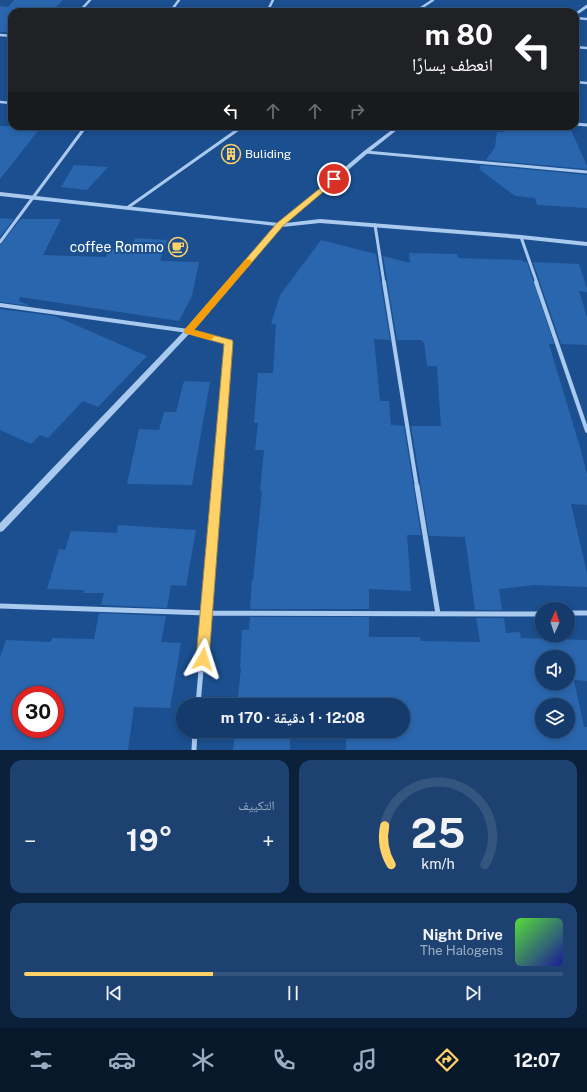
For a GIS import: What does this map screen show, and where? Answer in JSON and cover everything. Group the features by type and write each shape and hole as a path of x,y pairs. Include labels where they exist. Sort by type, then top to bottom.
{"street":[{"path":"83,8 90,0"},
{"path":"421,8 433,0"},
{"path":"579,13 587,6"},
{"path":"0,242 83,130"},
{"path":"127,208 237,130"},
{"path":"0,529 188,331 280,225 366,152 395,130"},
{"path":"366,152 587,172"},
{"path":"0,194 280,225 320,221 521,237 587,244"},
{"path":"375,225 438,614"},
{"path":"521,237 587,431"},
{"path":"0,305 188,331 229,342 199,698"},
{"path":"0,606 207,613 535,614"},
{"path":"575,613 587,613"},
{"path":"194,750 195,738"}],"building":[{"path":"14,0 63,0 55,8 8,8 8,32 0,32 0,6 8,7"},
{"path":"0,126 8,126 8,130 39,130 0,179"},
{"path":"503,130 571,130 587,169 486,160 495,147 497,132 504,132"},
{"path":"74,165 108,167 87,190 61,187"},
{"path":"481,165 587,175 587,208 537,205 535,198 515,196 479,169"},
{"path":"0,218 14,219 0,237"},
{"path":"21,219 61,219 43,255 106,257 109,249 130,250 135,238 167,240 160,261 199,262 192,296 179,321 20,297 19,301 31,306 0,302 0,245"},
{"path":"321,240 376,254 390,340 374,339 380,401 389,401 391,425 404,426 421,535 407,535 411,591 369,589 369,609 250,609 262,491 260,491 264,450 255,450 258,423 254,423 258,373 273,373 276,324 271,324 280,295"},
{"path":"409,253 457,254 458,258 522,260 523,262 527,262 554,344 549,344 587,474 587,505 571,504 587,573 587,587 534,585 499,589 502,610 475,610 465,537 429,536 411,426 441,426 437,366 427,366 424,342 422,342 422,340 397,340 383,256 410,263"},
{"path":"533,262 579,264 587,288 587,292 579,291 587,317 587,345 561,344"},
{"path":"0,309 55,316 147,356 98,407 83,401 48,438 40,435 31,444 0,430"},
{"path":"184,381 210,382 192,485 127,484 139,429 159,430 164,412 176,412"},
{"path":"118,525 196,530 186,586 171,585 167,608 101,605 104,593 83,593 84,590 47,589 59,549 65,550 71,531 117,533"},
{"path":"99,613 166,616 161,642 181,643 170,708 134,707 128,750 0,750 0,657 6,640 51,642 52,638 94,639"},
{"path":"250,617 369,617 369,637 420,637 421,641 480,642 476,618 504,618 506,633 520,632 521,638 535,638 535,642 575,642 575,640 587,640 587,681 575,680 575,650 535,650 535,690 575,690 575,685 584,727 587,727 587,750 346,750 346,738 410,738 410,698 238,698 241,668 242,630 249,630"},
{"path":"234,738 290,738 290,750 233,750"}],"slow traffic":[{"path":"209,337 188,331 248,261"}],"place":[{"name":"Buliding","path":"231,154"},
{"name":"coffee Rommo","path":"178,247"}],"route":[{"path":"203,659 229,342 188,331 280,225 334,179"}]}
